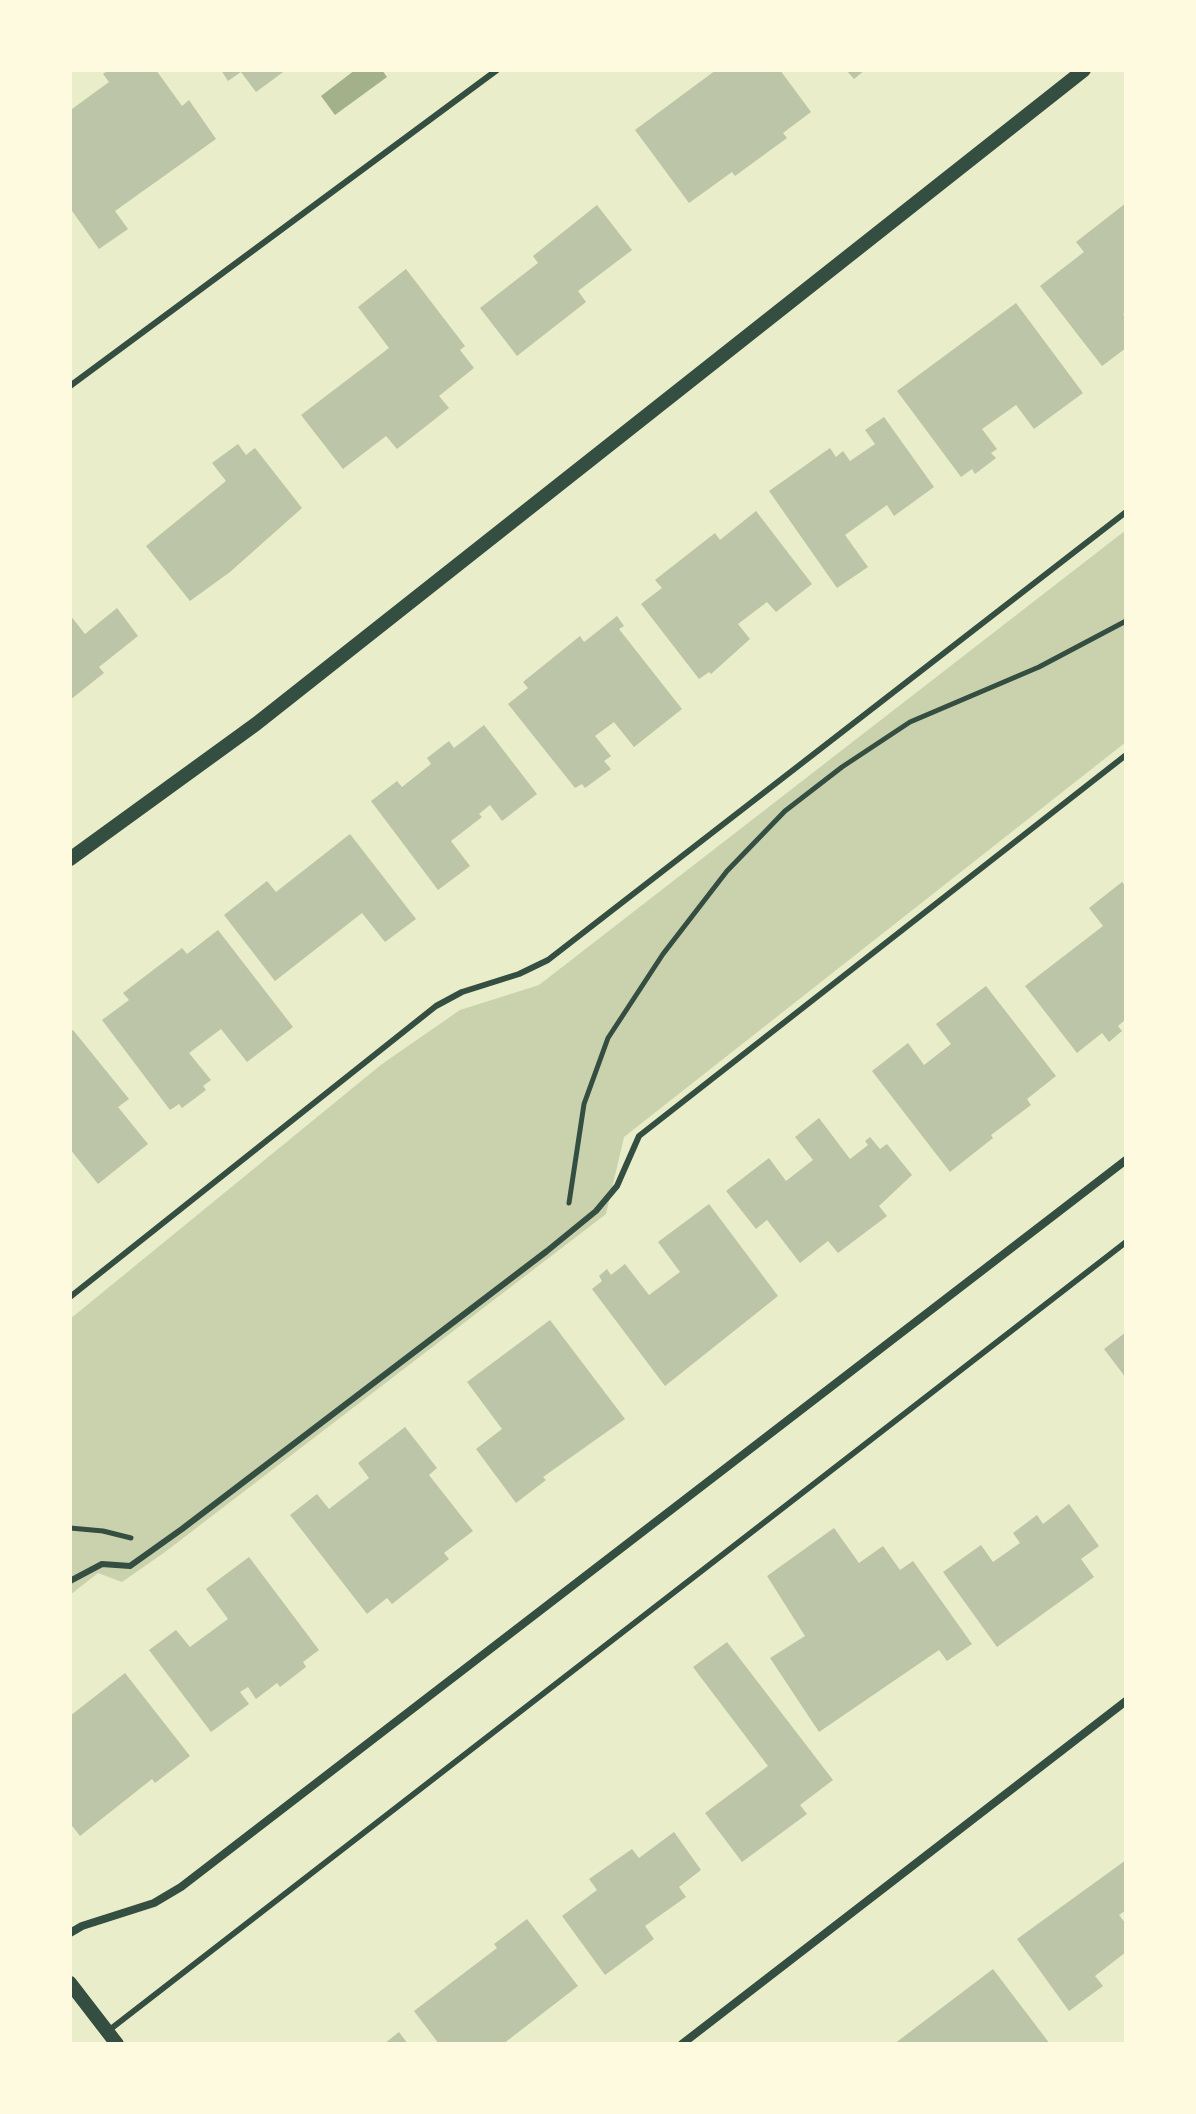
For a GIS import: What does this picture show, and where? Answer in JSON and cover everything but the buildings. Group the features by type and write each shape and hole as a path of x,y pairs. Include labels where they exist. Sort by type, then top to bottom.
{"street":[{"path":"70,859 256,724 1084,70"},
{"path":"70,1933 82,1926 154,1903 181,1887 1126,1160"},
{"path":"682,2044 1126,1701"},
{"path":"70,1983 117,2044"}],"lane":[{"path":"70,386 497,70"},
{"path":"70,1297 436,1006 462,992 519,974 548,960 1126,512"},
{"path":"70,1581 102,1564 130,1566 547,1251 596,1211 617,1186 639,1136 1126,755"},
{"path":"107,2031 1126,1242"}],"path":[{"path":"568,1210 584,1104 608,1038 663,954 727,871 785,811 842,767 910,722 1039,667 1126,621"},
{"path":"70,1528 103,1531 136,1539"}],"shaded area":[{"path":"355,70 382,70 387,77 335,115 321,96"},
{"path":"1126,530 1126,742 624,1137 606,1214 165,1552 122,1582 98,1573 70,1595 70,1319 382,1064 460,1010 539,985"}]}
